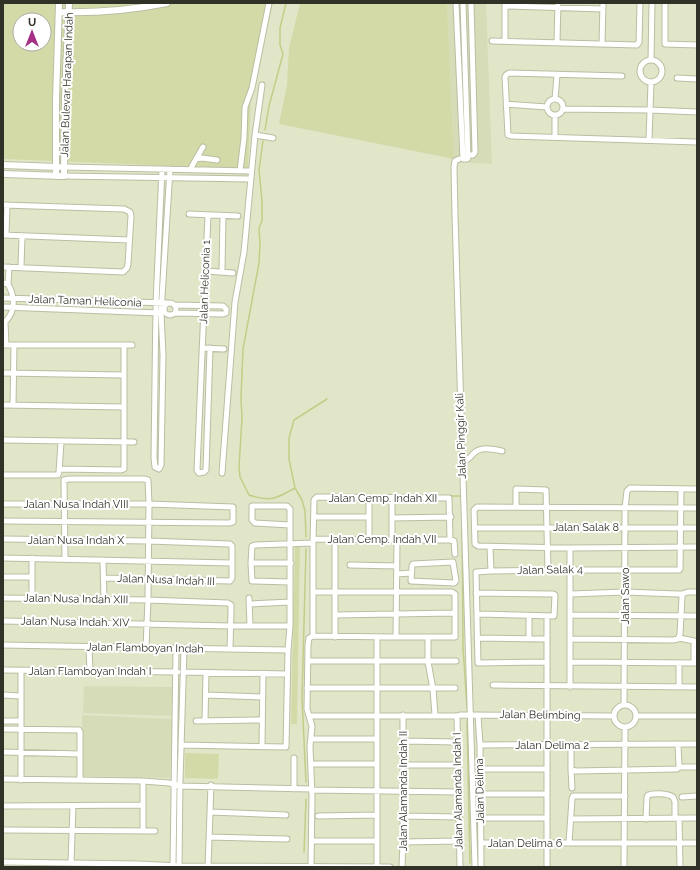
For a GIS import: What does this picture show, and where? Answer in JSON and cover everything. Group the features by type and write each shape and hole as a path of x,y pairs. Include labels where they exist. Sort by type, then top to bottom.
{"street":[{"name":"Jalan Bulevar Harapan Indah","path":"56,176 56,100 59,3"},
{"name":"Jalan Bulevar Harapan Indah","path":"64,176 65,98 69,3"},
{"path":"59,12 104,11 167,3"},
{"path":"240,171 244,138 245,107 252,88 269,3"},
{"path":"456,3 462,159 468,159 463,3"},
{"path":"468,155 473,155 475,152 471,3"},
{"path":"492,40 639,44 640,3"},
{"path":"651,60 652,3"},
{"path":"665,3 665,44 697,45"},
{"path":"505,41 505,4 603,6 602,44"},
{"path":"557,42 558,5"},
{"path":"651,60 656,62 662,71 660,76 651,82 645,80 641,76 640,71 641,65 645,61 651,60"},
{"path":"622,76 509,73 505,77 508,135 555,138 697,142"},
{"path":"555,99 556,74"},
{"path":"677,78 697,79"},
{"path":"648,140 651,82"},
{"path":"222,473 235,302 244,252 250,179 262,86"},
{"path":"564,109 562,103 555,99 551,100 547,107 548,111 555,115 559,114 564,109 697,112"},
{"path":"506,104 547,107"},
{"path":"555,115 555,138"},
{"path":"255,135 273,138"},
{"path":"191,169 203,147"},
{"path":"196,159 202,158 217,160"},
{"name":"Jalan Pinggir Kali","path":"459,159 455,161 454,188 462,462 464,715"},
{"path":"3,165 251,171"},
{"path":"161,313 170,316 175,313 223,314 226,313 226,311 223,306 174,305 168,303 163,308 161,313 154,458 155,467 159,469 161,465 163,355 161,313 159,303 162,169"},
{"path":"159,303 170,169"},
{"path":"3,174 250,179"},
{"path":"3,267 123,272 127,268 128,264 131,214 129,211 124,209 5,205 4,235 129,240"},
{"path":"189,214 238,216"},
{"name":"Jalan Heliconia 1","path":"208,215 197,470 199,473 205,472 206,470 210,348"},
{"path":"222,271 223,216"},
{"path":"21,267 22,236"},
{"path":"9,267 6,283 14,299 13,308 4,322 5,345 132,345"},
{"path":"206,271 233,273"},
{"name":"Jalan Taman Heliconia","path":"3,298 168,303"},
{"path":"174,305 176,309 175,313"},
{"path":"190,305 190,313"},
{"name":"Jalan Taman Heliconia","path":"3,307 161,313"},
{"path":"13,405 14,345"},
{"path":"60,470 123,470 124,345"},
{"path":"202,348 224,349"},
{"path":"3,373 123,375"},
{"path":"3,405 124,407"},
{"path":"3,440 134,442"},
{"path":"3,475 58,475 60,470 61,442"},
{"path":"462,462 469,459 476,451 480,449 485,448 502,451"},
{"path":"65,559 66,522 64,480 79,478 147,480 149,483 149,561 146,648"},
{"name":"Jalan Sawo","path":"624,705 625,508 627,491 630,488 681,489"},
{"path":"516,507 517,489 546,490 548,570"},
{"path":"680,547 681,489 697,489"},
{"name":"Jalan Cemp. Indah XII","path":"308,661 309,638 313,636 311,542 316,498 449,498 451,517 450,540"},
{"path":"368,498 369,539"},
{"path":"392,498 392,518 397,566 396,637"},
{"name":"Jalan Nusa Indah VIII","path":"3,504 149,504 233,506 233,522 231,523 149,523"},
{"path":"181,745 286,747 287,674 290,626 291,543 290,509 289,507 252,506 252,520 254,523 290,525"},
{"path":"697,508 475,508 476,546 490,548 697,547"},
{"path":"314,517 369,517"},
{"path":"392,518 451,517"},
{"path":"3,522 149,523"},
{"name":"Jalan Salak 8","path":"475,528 697,528"},
{"path":"335,539 335,637"},
{"name":"Jalan Cemp. Indah VII","path":"250,563 251,548 255,545 335,539 450,540"},
{"name":"Jalan Nusa Indah X","path":"3,540 149,540 230,544 232,546 232,563"},
{"path":"450,540 454,542 455,554"},
{"name":"Jalan Salak 4","path":"476,593 476,573 478,572 548,570 679,570 680,547"},
{"path":"490,548 491,571"},
{"path":"570,548 570,687"},
{"path":"3,558 232,563"},
{"path":"32,558 32,599"},
{"path":"103,560 104,600"},
{"path":"452,562 454,563 456,582 453,584 412,582 411,573 413,564 452,562"},
{"name":"Jalan Nusa Indah III","path":"104,578 228,582 232,578 232,563"},
{"path":"290,582 254,582 252,580 250,563 291,563"},
{"path":"350,565 397,566"},
{"path":"397,574 411,573"},
{"path":"3,577 32,577"},
{"path":"313,592 453,592 455,594 455,637 313,636"},
{"path":"571,594 625,592 682,594 697,592"},
{"path":"477,614 547,617 555,615 554,594 476,593 478,663 546,662"},
{"path":"679,638 682,594"},
{"name":"Jalan Nusa Indah XIII","path":"3,598 148,600 228,603 231,606 231,626"},
{"path":"249,598 250,626"},
{"path":"250,604 290,602"},
{"path":"335,614 455,613"},
{"path":"570,615 697,616"},
{"path":"529,616 529,639"},
{"path":"547,617 547,867"},
{"name":"Jalan Nusa Indah. XIV","path":"3,621 290,626"},
{"path":"230,649 231,626"},
{"path":"377,637 377,867"},
{"path":"428,638 428,662 433,688 435,715"},
{"path":"477,638 547,639"},
{"path":"570,639 673,640 679,638 694,641 696,663 570,662"},
{"name":"Jalan Flamboyan Indah","path":"3,645 288,650"},
{"path":"89,647 90,671"},
{"path":"176,649 174,784 176,866"},
{"path":"176,866 184,649"},
{"path":"311,867 312,840 310,789 312,726 307,709 308,661 456,661"},
{"path":"679,663 679,687"},
{"name":"Jalan Flamboyan Indah I","path":"3,670 287,674"},
{"path":"21,780 22,670"},
{"path":"205,720 206,673"},
{"path":"262,746 263,674"},
{"path":"493,686 697,687"},
{"path":"307,688 455,688"},
{"path":"3,695 21,696"},
{"path":"206,695 263,697"},
{"path":"624,705 632,707 637,716 632,725 624,728 618,725 614,716 617,708 624,705"},
{"name":"Jalan Alamanda Indah II","path":"402,867 403,715"},
{"path":"464,715 475,867"},
{"name":"Jalan Alamanda Indah I","path":"460,867 458,742 464,715"},
{"name":"Jalan Delima","path":"478,715 480,745 479,770 481,867"},
{"name":"Jalan Belimbing","path":"309,716 614,716"},
{"path":"637,716 697,716"},
{"path":"196,721 262,720"},
{"path":"3,721 21,721"},
{"path":"624,728 624,867"},
{"path":"3,729 78,730 80,732 80,780"},
{"path":"311,740 377,739"},
{"path":"404,740 458,742"},
{"path":"678,744 679,767"},
{"name":"Jalan Delima 2","path":"480,745 697,744"},
{"path":"571,745 572,788"},
{"path":"3,752 80,754"},
{"path":"294,758 296,789"},
{"path":"311,764 377,764"},
{"path":"403,765 458,766"},
{"path":"571,770 672,770 679,767 697,767"},
{"path":"479,770 547,769"},
{"path":"3,779 143,781 180,786 211,785 296,789 458,792"},
{"path":"143,781 143,831"},
{"path":"208,866 211,785"},
{"path":"480,794 547,794"},
{"path":"646,819 648,795 669,795 673,797 675,802 680,843 680,867"},
{"name":"Jalan Delima 6","path":"569,843 572,799 574,796 625,796"},
{"path":"682,797 697,796"},
{"path":"3,806 143,805"},
{"path":"69,864 73,806"},
{"path":"210,812 286,815"},
{"path":"318,816 377,815"},
{"path":"403,816 459,816"},
{"path":"481,818 547,818"},
{"path":"571,819 697,818"},
{"path":"3,830 155,831"},
{"path":"209,837 287,839"},
{"path":"312,840 377,841"},
{"path":"403,842 459,842"},
{"name":"Jalan Delima 6","path":"481,843 697,843"},
{"path":"3,862 138,866 390,867"}],"shaded area":[{"path":"3,3 273,3 251,100 248,169 3,159"},
{"path":"300,3 447,3 454,159 279,124 287,85 289,48"},
{"path":"447,3 486,3 492,164 471,163 454,159"},
{"path":"295,543 300,543 297,724 291,724"},
{"path":"84,686 173,687 171,716 83,713"},
{"path":"82,715 172,719 170,778 83,776"},
{"path":"185,753 219,754 218,779 185,778"}],"waterway":[{"path":"265,130 269,106 283,54 280,45 280,28 286,3"},
{"path":"263,141 259,170 262,201 262,221 259,228 259,263 243,349 241,398 242,418 239,467 240,477 249,495 268,499 283,495 295,488"},
{"path":"306,537 305,511 302,500 295,488 289,459 289,438 294,420 327,399"},
{"path":"346,495 386,495"},
{"path":"396,495 403,495"},
{"path":"449,496 462,497"},
{"path":"462,517 463,648 467,707"},
{"path":"306,549 302,698 306,782"},
{"path":"467,721 470,863"},
{"path":"304,852 306,799"}]}
